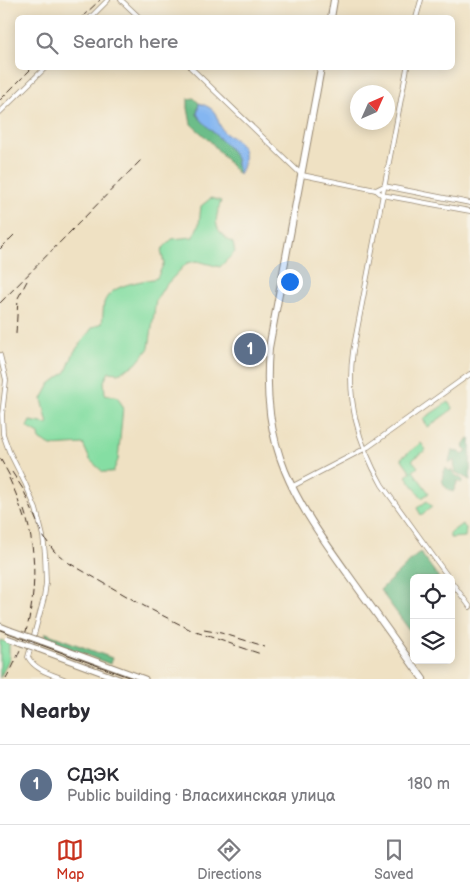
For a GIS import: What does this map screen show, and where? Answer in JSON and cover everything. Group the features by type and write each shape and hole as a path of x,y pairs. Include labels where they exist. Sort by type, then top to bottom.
{"highway":[{"path":"332,15 334,0"},
{"path":"321,70 272,327 267,372 273,434 282,466 291,487 317,532 423,679"}],"main road":[{"path":"0,626 146,679"},
{"path":"0,636 119,679"}],"street":[{"path":"93,15 108,0"},
{"path":"121,0 137,15"},
{"path":"417,15 421,0"},
{"path":"0,112 43,70"},
{"path":"193,70 302,175 376,190 382,194 470,211"},
{"path":"407,70 352,363 352,408 364,449 382,485 446,574"},
{"path":"376,190 384,186 470,203"},
{"path":"0,355 6,380 2,415 3,434 9,451 32,497 40,522 45,554 46,583 44,598 28,656 41,670 64,679"},
{"path":"291,487 364,449 470,374"},
{"path":"455,586 470,607"}],"green space":[{"path":"194,98 199,103 197,114 234,154 239,175 211,142 191,124 188,99"},
{"path":"211,198 221,201 216,220 217,225 222,234 233,243 235,252 220,267 197,261 187,263 164,287 156,300 149,348 136,364 119,373 109,372 104,381 105,394 118,397 123,407 118,460 113,472 103,472 90,460 83,444 51,446 40,440 39,434 27,427 30,421 48,424 42,399 50,384 66,372 74,352 92,328 102,323 104,303 107,297 112,292 126,285 157,278 164,263 161,250 172,239 193,237 199,224 201,206"},
{"path":"448,402 453,409 428,427 423,419"},
{"path":"470,439 470,480 455,472 454,460 451,463 449,462 452,451 460,452 463,455 467,451 463,445"},
{"path":"421,443 426,450 412,460 418,467 413,471 429,493 422,498 406,476 411,472 401,458"},
{"path":"446,468 449,471 452,470 454,474 463,480 462,483 456,481 453,492 443,483"},
{"path":"427,501 432,507 421,515 417,508"},
{"path":"462,524 466,528 465,537 450,538 450,533"},
{"path":"420,552 436,574 410,574 410,631 380,590"},
{"path":"46,633 112,658 110,664 44,639"},
{"path":"0,640 9,643 9,659 0,678"}],"water":[{"path":"199,103 210,108 216,114 223,131 240,144 244,152 244,161 239,175 234,154 197,114"}],"tram line":[{"path":"0,630 134,679"}],"railway":[{"path":"84,15 100,0"},
{"path":"0,100 30,70"},
{"path":"0,303 143,158"},
{"path":"0,249 14,235"},
{"path":"16,334 18,298 27,281"},
{"path":"0,458 12,480"},
{"path":"12,472 23,489 43,536 54,551 69,563 144,606 193,631 261,654"},
{"path":"9,478 24,518"},
{"path":"6,679 24,640 33,596 33,552 24,510"},
{"path":"204,630 264,646"}],"place":[{"name":"СДЭК","path":"250,349"}]}
